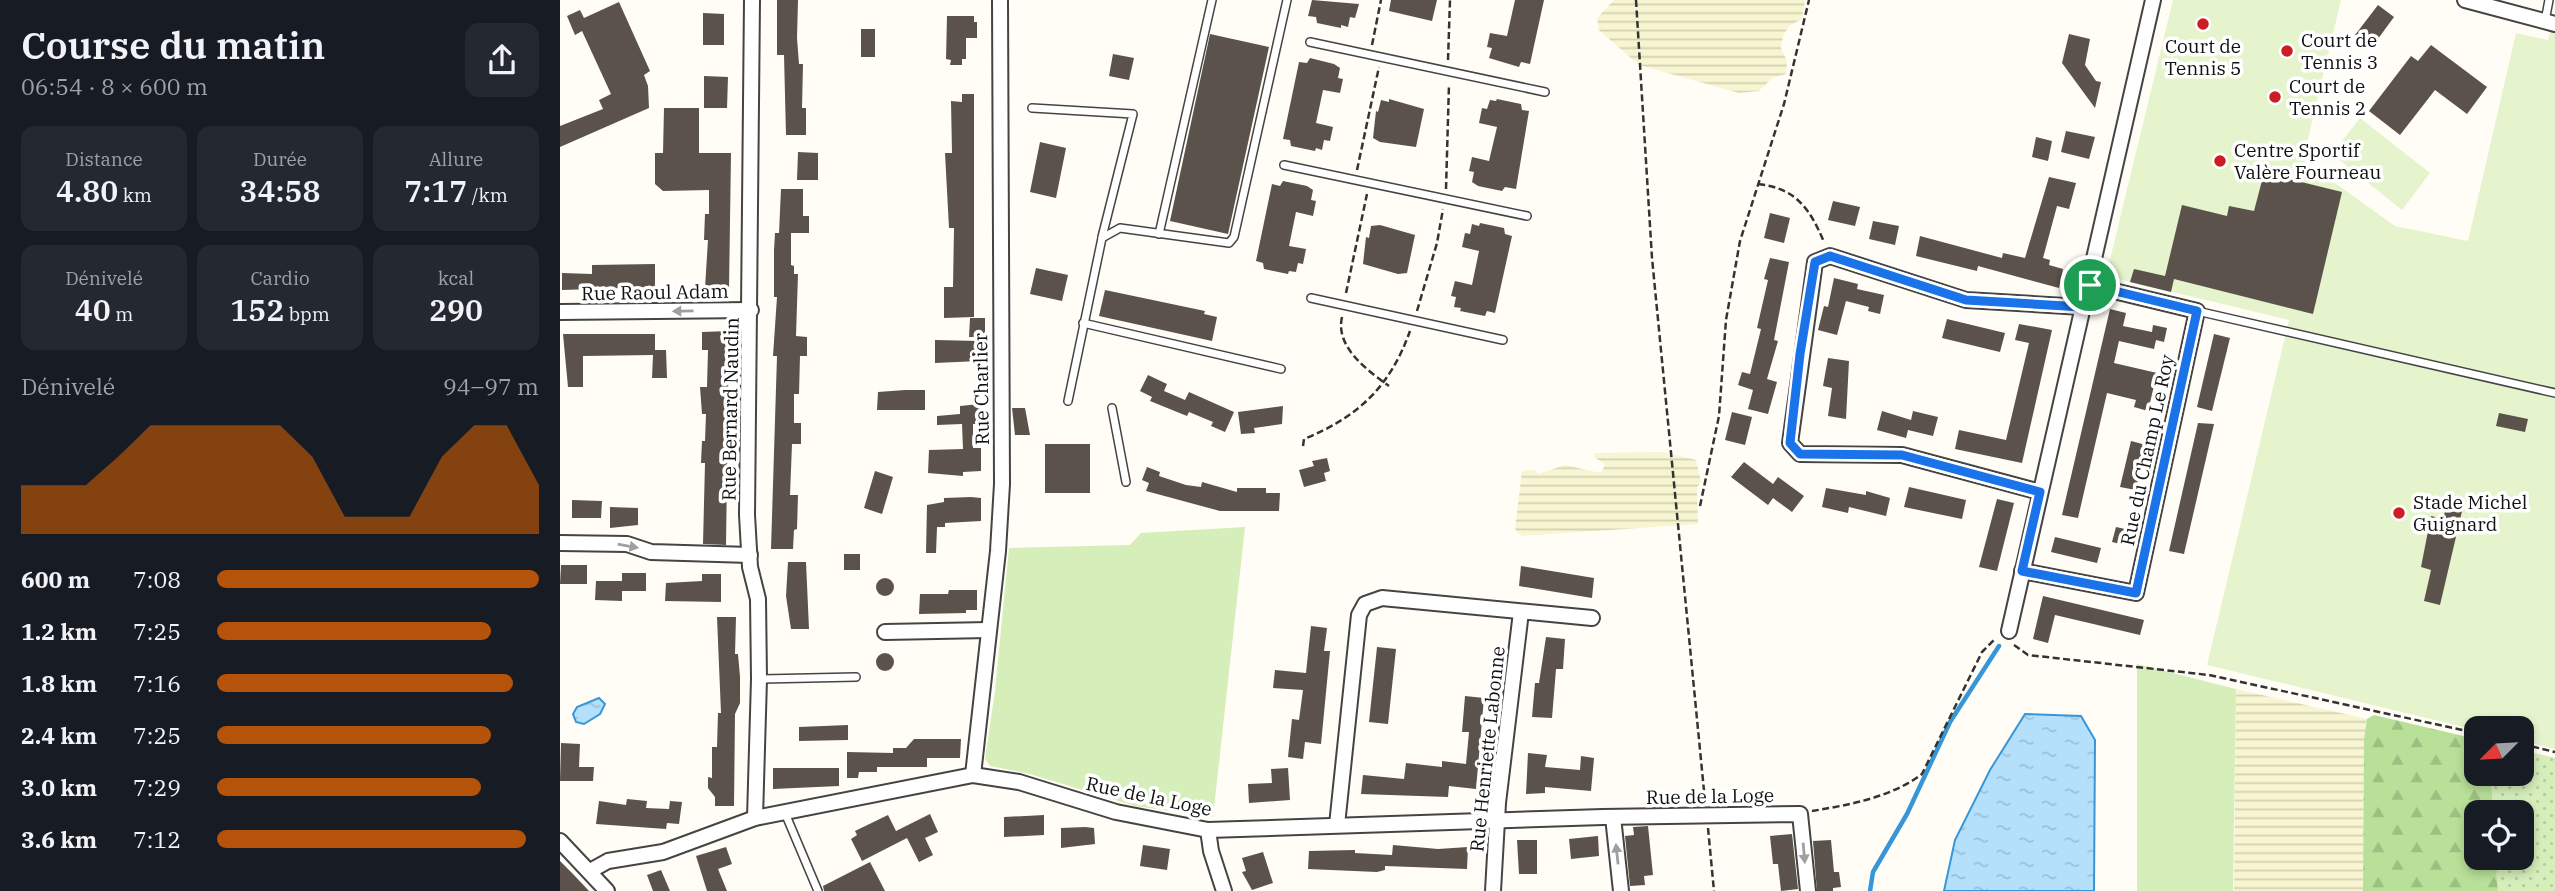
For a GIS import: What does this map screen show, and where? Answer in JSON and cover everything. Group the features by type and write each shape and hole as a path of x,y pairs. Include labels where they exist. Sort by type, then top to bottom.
{"street":[{"name":"Rue Bernard Naudin","path":"752,0 750,555 758,599 759,679 755,818"},
{"name":"Rue Charlier","path":"973,775 998,551 1002,484 1000,0"},
{"path":"2009,631 2154,0"},
{"path":"2465,0 2550,23"},
{"path":"2040,492 1902,455 1800,454 1790,443 1800,354 1815,262 1830,256 1966,300 2082,307"},
{"path":"2090,285 2197,311"},
{"name":"Rue Raoul Adam","path":"560,312 751,310"},
{"name":"Rue du Champ Le Roy","path":"2022,571 2136,593 2197,311"},
{"path":"560,543 627,544 651,552 750,555"},
{"path":"1337,825 1359,615 1366,604 1382,598 1592,618"},
{"name":"Rue Henriette Labonne","path":"1493,891 1497,822 1521,612"},
{"path":"885,632 989,630"},
{"name":"Rue de la Loge","path":"590,870 608,861 663,852 755,818 973,775 1019,782 1116,812 1208,830 1801,814"},
{"path":"1801,814 1808,891"},
{"path":"1613,817 1621,891"},
{"path":"1208,830 1211,851 1223,891"},
{"path":"560,841 607,891"}],"lane":[{"path":"1159,234 1212,0"},
{"path":"1102,238 1120,228 1229,243 1234,237 1287,0"},
{"path":"2549,0 2550,23"},
{"path":"1310,42 1545,92"},
{"path":"1032,108 1133,114 1102,238 1068,401"},
{"path":"1284,165 1527,216"},
{"path":"1311,298 1503,340"},
{"path":"2197,311 2555,393"},
{"path":"1083,323 1281,369"},
{"path":"1112,408 1126,482"},
{"path":"759,679 856,677"},
{"path":"785,814 818,891"}],"path":[{"path":"1370,54 1381,0"},
{"path":"1303,446 1304,439 1342,422 1361,409 1384,382 1404,348 1414,320 1437,243 1445,200 1449,143 1450,0"},
{"path":"1636,0 1652,258 1714,891"},
{"path":"1700,506 1719,416 1726,320 1740,241 1791,78 1809,0"},
{"path":"1354,180 1381,57"},
{"path":"1369,183 1340,336 1365,367 1389,386"},
{"path":"1758,184 1773,186 1798,197 1813,216 1830,256"},
{"path":"1801,814 1885,793 1906,786 1922,774 1982,652 1997,637 2009,631 2013,644 2028,654 2209,675 2464,730"},
{"path":"2534,747 2555,752"}],"shaded area":[{"path":"1614,0 1805,0 1802,19 1789,26 1783,36 1781,48 1787,61 1786,74 1772,78 1759,91 1739,93 1639,65 1599,30 1597,18"},
{"path":"1662,452 1696,460 1701,482 1697,487 1698,524 1522,536 1515,529 1522,471 1534,470 1538,474 1565,465 1601,473 1605,464 1594,457 1594,453"},
{"path":"2236,689 2367,719 2364,739 2363,891 2234,891"}],"green space":[{"name":"Stade Michel Guignard","path":"2173,0 2341,0 2303,160 2395,226 2468,241 2516,33 2548,40 2551,29 2555,30 2555,749 2534,744 2534,716 2464,716 2464,727 2207,665 2289,320 2106,276"},
{"path":"2360,118 2430,173 2402,210 2332,154"},
{"path":"1245,527 1213,817 1135,806 1030,774 990,766 985,759 995,691 1009,548 1130,545 1141,533"},
{"path":"2137,664 2236,689 2233,891 2137,891"},
{"path":"2374,715 2464,736 2464,786 2492,786 2492,800 2464,800 2464,870 2496,870 2498,891 2363,891 2364,739 2367,719"},
{"path":"2534,753 2555,758 2555,891 2498,891 2496,870 2534,870 2534,800 2492,800 2492,786 2534,786"}],"water":[{"path":"599,698 605,704 600,714 584,724 576,722 573,714 577,707"},
{"path":"2025,714 2081,716 2095,740 2094,891 1944,891 1955,840 1990,770"}],"building":[{"path":"777,0 798,0 797,38 799,64 803,64 802,108 806,108 806,135 786,135 784,55 777,55"},
{"path":"1312,0 1359,4 1355,18 1350,17 1348,27 1341,25 1341,28 1317,23 1316,17 1308,16"},
{"path":"1391,0 1437,0 1432,21 1389,11"},
{"path":"1515,0 1544,0 1530,64 1521,62 1519,67 1489,58 1492,48 1487,47 1490,33 1507,36"},
{"path":"619,2 650,71 644,75 648,86 649,108 560,147 560,126 603,109 599,100 611,94 582,31 575,35 567,16 580,10 584,18"},
{"path":"2378,5 2394,17 2372,47 2355,35"},
{"path":"703,13 724,14 724,45 703,45"},
{"path":"947,16 974,16 974,22 977,22 977,38 966,38 966,59 962,59 962,65 950,65 951,60 946,59"},
{"path":"861,29 875,29 875,57 861,57"},
{"path":"1210,34 1269,47 1228,234 1170,221"},
{"path":"2069,34 2090,39 2085,65 2096,81 2101,82 2095,108 2062,63"},
{"path":"2431,45 2487,87 2467,114 2435,90 2400,135 2369,111 2411,56 2418,61"},
{"path":"1113,54 1134,58 1129,80 1109,76"},
{"path":"1310,58 1334,64 1340,68 1338,78 1343,79 1340,93 1323,90 1316,123 1333,127 1330,141 1324,140 1322,150 1316,148 1315,151 1291,146 1290,140 1283,139 1299,62 1307,63"},
{"path":"704,76 728,77 727,108 704,108"},
{"path":"962,94 974,94 974,317 944,318 944,287 953,287 954,228 949,228 945,153 952,153 951,101 962,102"},
{"path":"1389,99 1424,109 1416,147 1380,142 1373,138 1376,111 1378,112 1381,100 1389,102"},
{"path":"1490,100 1521,104 1522,110 1529,111 1516,189 1505,187 1502,191 1478,186 1472,182 1474,172 1469,171 1472,157 1489,161 1497,127 1479,123 1482,108 1487,109"},
{"path":"664,108 699,108 699,153 731,153 729,289 705,288 708,240 704,240 705,214 709,214 709,190 663,191 655,184 655,153 663,153"},
{"path":"2066,131 2095,137 2089,159 2061,152"},
{"path":"2036,137 2052,141 2048,161 2032,157"},
{"path":"1040,142 1066,148 1056,198 1030,192"},
{"path":"798,152 818,153 818,180 797,180"},
{"path":"2264,173 2342,192 2313,314 2174,279 2171,292 2130,282 2134,269 2165,276 2182,205 2227,216 2229,206 2254,211"},
{"path":"2049,177 2076,183 2069,209 2057,206 2043,258 2050,260 2049,265 2063,269 2059,288 1978,266 1977,271 1916,256 1920,236 2002,258 2003,253 2025,258"},
{"path":"1283,181 1307,186 1313,190 1311,200 1316,201 1313,216 1296,212 1289,246 1306,249 1303,264 1298,263 1296,272 1289,271 1288,274 1264,269 1263,263 1256,261 1272,184 1280,186"},
{"path":"781,189 803,189 803,216 809,216 809,233 791,233 791,265 794,266 794,274 798,274 796,336 807,337 807,356 800,356 799,394 794,394 794,423 801,423 801,444 792,444 790,495 798,495 797,529 794,530 793,549 771,549 777,356 773,356 777,297 774,297 774,250 775,233 779,233"},
{"path":"1833,201 1860,207 1855,226 1828,220"},
{"path":"1770,213 1790,218 1784,243 1764,238"},
{"path":"1873,221 1899,226 1895,245 1869,239"},
{"path":"1480,223 1504,228 1505,234 1512,236 1495,313 1487,311 1485,316 1460,311 1461,308 1454,307 1456,297 1451,296 1455,281 1472,285 1479,251 1462,247 1465,233 1470,234 1472,224 1479,226"},
{"path":"1380,225 1415,235 1407,273 1398,274 1363,264 1366,237 1369,238 1371,226"},
{"path":"1770,258 1789,262 1774,340 1778,341 1767,379 1777,382 1768,414 1748,409 1753,390 1738,385 1742,372 1750,374 1761,329 1757,328"},
{"path":"655,264 655,287 562,290 562,273 592,274 592,265"},
{"path":"1036,268 1068,275 1062,301 1030,294"},
{"path":"1834,278 1858,284 1857,289 1884,295 1880,314 1868,311 1869,307 1846,301 1837,335 1818,330 1824,306 1828,307"},
{"path":"1105,290 1205,311 1204,314 1217,317 1212,341 1099,316"},
{"path":"2110,309 2126,313 2123,326 2152,332 2153,325 2167,328 2164,342 2156,340 2154,349 2119,341 2114,363 2157,373 2148,411 2134,407 2136,400 2107,393 2078,518 2062,515"},
{"path":"970,318 985,318 985,337 969,337"},
{"path":"1947,319 2005,333 2000,352 1942,338"},
{"path":"2019,324 2052,330 2022,463 1955,449 1959,430 2006,440 2029,343 2015,340"},
{"path":"729,331 726,545 703,544 705,463 701,463 706,414 702,414 700,387 707,387 708,350 702,350 702,332"},
{"path":"563,334 655,334 655,350 666,350 667,378 652,378 653,355 583,356 583,387 568,387"},
{"path":"2214,334 2230,338 2212,411 2197,407"},
{"path":"935,340 979,341 979,361 935,363"},
{"path":"1828,358 1849,361 1846,419 1828,416 1832,388 1823,386"},
{"path":"1148,375 1167,384 1164,391 1185,400 1189,392 1234,412 1225,432 1211,426 1213,422 1189,412 1187,416 1150,401 1152,397 1140,391"},
{"path":"925,390 925,410 877,410 878,392"},
{"path":"980,404 980,424 973,424 973,448 981,448 981,471 963,472 963,476 928,473 929,450 963,449 962,424 937,425 937,416 960,414 960,406"},
{"path":"1283,406 1282,424 1254,428 1255,433 1241,434 1238,412"},
{"path":"1012,408 1025,408 1030,435 1015,435"},
{"path":"1882,411 1911,420 1913,411 1938,417 1933,436 1908,430 1906,438 1877,430"},
{"path":"1732,412 1752,417 1745,445 1725,440"},
{"path":"2499,413 2528,419 2525,432 2496,426"},
{"path":"2198,423 2214,424 2184,554 2169,551"},
{"path":"2131,441 2146,445 2136,490 2120,487"},
{"path":"1045,444 1090,444 1090,493 1045,493"},
{"path":"1327,458 1330,471 1324,473 1326,481 1304,487 1299,470 1314,466 1312,461"},
{"path":"1744,462 1773,484 1778,477 1804,496 1792,512 1773,498 1768,505 1731,477"},
{"path":"1147,467 1160,472 1159,476 1186,485 1201,487 1202,482 1237,492 1237,488 1266,488 1266,493 1280,493 1279,511 1220,511 1146,491 1149,483 1142,480"},
{"path":"875,471 893,477 882,514 864,508"},
{"path":"1909,487 1966,500 1962,519 1904,507"},
{"path":"1826,488 1866,495 1866,491 1890,498 1886,516 1849,507 1848,513 1822,507"},
{"path":"944,498 981,498 981,521 945,523 945,527 937,527 936,553 926,553 927,505 944,502"},
{"path":"1997,499 2014,503 1997,571 1979,567"},
{"path":"572,500 602,501 601,518 572,518"},
{"path":"2447,503 2463,507 2440,605 2424,601 2431,570 2421,567 2431,516 2443,519"},
{"path":"610,507 638,508 638,525 610,528"},
{"path":"2116,527 2139,532 2136,548 2112,542"},
{"path":"2055,537 2101,548 2097,563 2051,552"},
{"path":"844,554 860,554 860,570 844,570"},
{"path":"788,562 806,562 809,629 791,629 786,596"},
{"path":"561,565 587,565 587,584 560,584"},
{"path":"1521,566 1594,578 1592,598 1519,586"},
{"path":"622,573 646,573 646,591 622,591 622,601 595,600 596,581 622,581"},
{"path":"702,574 721,574 721,602 665,601 666,583 702,581"},
{"path":"881,578 889,578 894,587 892,594 881,596 876,591 876,583"},
{"path":"949,590 977,590 977,610 966,610 966,613 919,614 920,594 948,594"},
{"path":"2043,596 2144,620 2140,635 2055,615 2048,643 2033,639"},
{"path":"717,617 736,617 735,654 738,654 740,703 735,714 734,806 715,806 715,797 708,788 708,777 712,778 712,747 717,747 718,713 721,713"},
{"path":"1311,626 1327,628 1324,651 1330,651 1321,744 1305,742 1303,759 1288,757 1292,719 1299,720 1303,690 1273,688 1275,670 1306,673"},
{"path":"1546,637 1565,639 1563,669 1556,669 1552,718 1532,717 1535,683 1539,683"},
{"path":"1377,647 1396,649 1388,724 1369,722"},
{"path":"885,653 893,658 894,662 889,670 885,671 877,666 876,662 881,654"},
{"path":"1465,696 1484,698 1476,789 1449,786 1448,797 1361,794 1363,775 1404,779 1406,763 1442,767 1442,761 1466,764 1469,732 1462,732"},
{"path":"848,725 848,740 799,741 799,727"},
{"path":"914,739 961,739 960,758 927,758 927,767 877,767 877,772 859,772 858,778 847,778 847,752 893,753 893,748 906,748"},
{"path":"561,743 580,744 579,767 594,767 593,781 560,781"},
{"path":"1528,753 1547,755 1545,767 1580,770 1581,756 1594,758 1591,791 1545,787 1545,793 1526,794"},
{"path":"773,768 839,768 839,786 773,789"},
{"path":"1288,768 1290,800 1249,803 1248,784 1272,783 1271,769"},
{"path":"627,799 647,801 646,808 669,809 670,801 682,802 679,824 667,823 666,829 596,824 599,801 626,805"},
{"path":"930,814 938,832 925,838 933,855 919,862 907,838 862,861 851,839 857,835 855,831 888,815 896,831"},
{"path":"1044,815 1044,835 1004,837 1004,817"},
{"path":"1648,826 1653,875 1644,876 1645,885 1630,886 1625,836 1634,835 1633,827"},
{"path":"1061,828 1094,828 1095,844 1061,848"},
{"path":"1792,834 1798,889 1781,891 1778,864 1773,864 1770,836"},
{"path":"1598,836 1599,856 1571,859 1569,839"},
{"path":"1517,840 1537,840 1537,874 1519,874"},
{"path":"1831,840 1834,872 1839,872 1841,887 1833,888 1833,891 1817,891 1813,841"},
{"path":"1143,845 1170,849 1167,870 1140,866"},
{"path":"1393,845 1438,849 1468,847 1467,869 1385,866 1385,870 1377,872 1308,869 1309,851 1355,850 1355,853 1392,855"},
{"path":"726,847 732,864 718,869 727,891 707,891 696,856"},
{"path":"1263,852 1273,883 1252,890 1242,872 1246,871 1242,858"},
{"path":"560,861 573,874 589,891 560,891"},
{"path":"870,862 885,891 824,891 823,886"},
{"path":"661,870 670,891 653,891 647,875"}],"waterway":[{"path":"1870,891 1873,872 1907,814 1950,722 1999,646"}],"place":[{"name":"Court de Tennis 5","path":"2203,24"},
{"name":"Court de Tennis 3","path":"2287,51"},
{"name":"Court de Tennis 2","path":"2275,97"},
{"name":"Centre Sportif Valère Fourneau","path":"2220,161"},
{"name":"Stade Michel Guignard","path":"2399,513"}],"route":[{"path":"1830,256 1966,300 2082,307 2090,285 2197,311 2136,593 2022,571 2040,492 1902,455 1800,454 1790,443 1800,354 1815,262 1830,256"}]}
